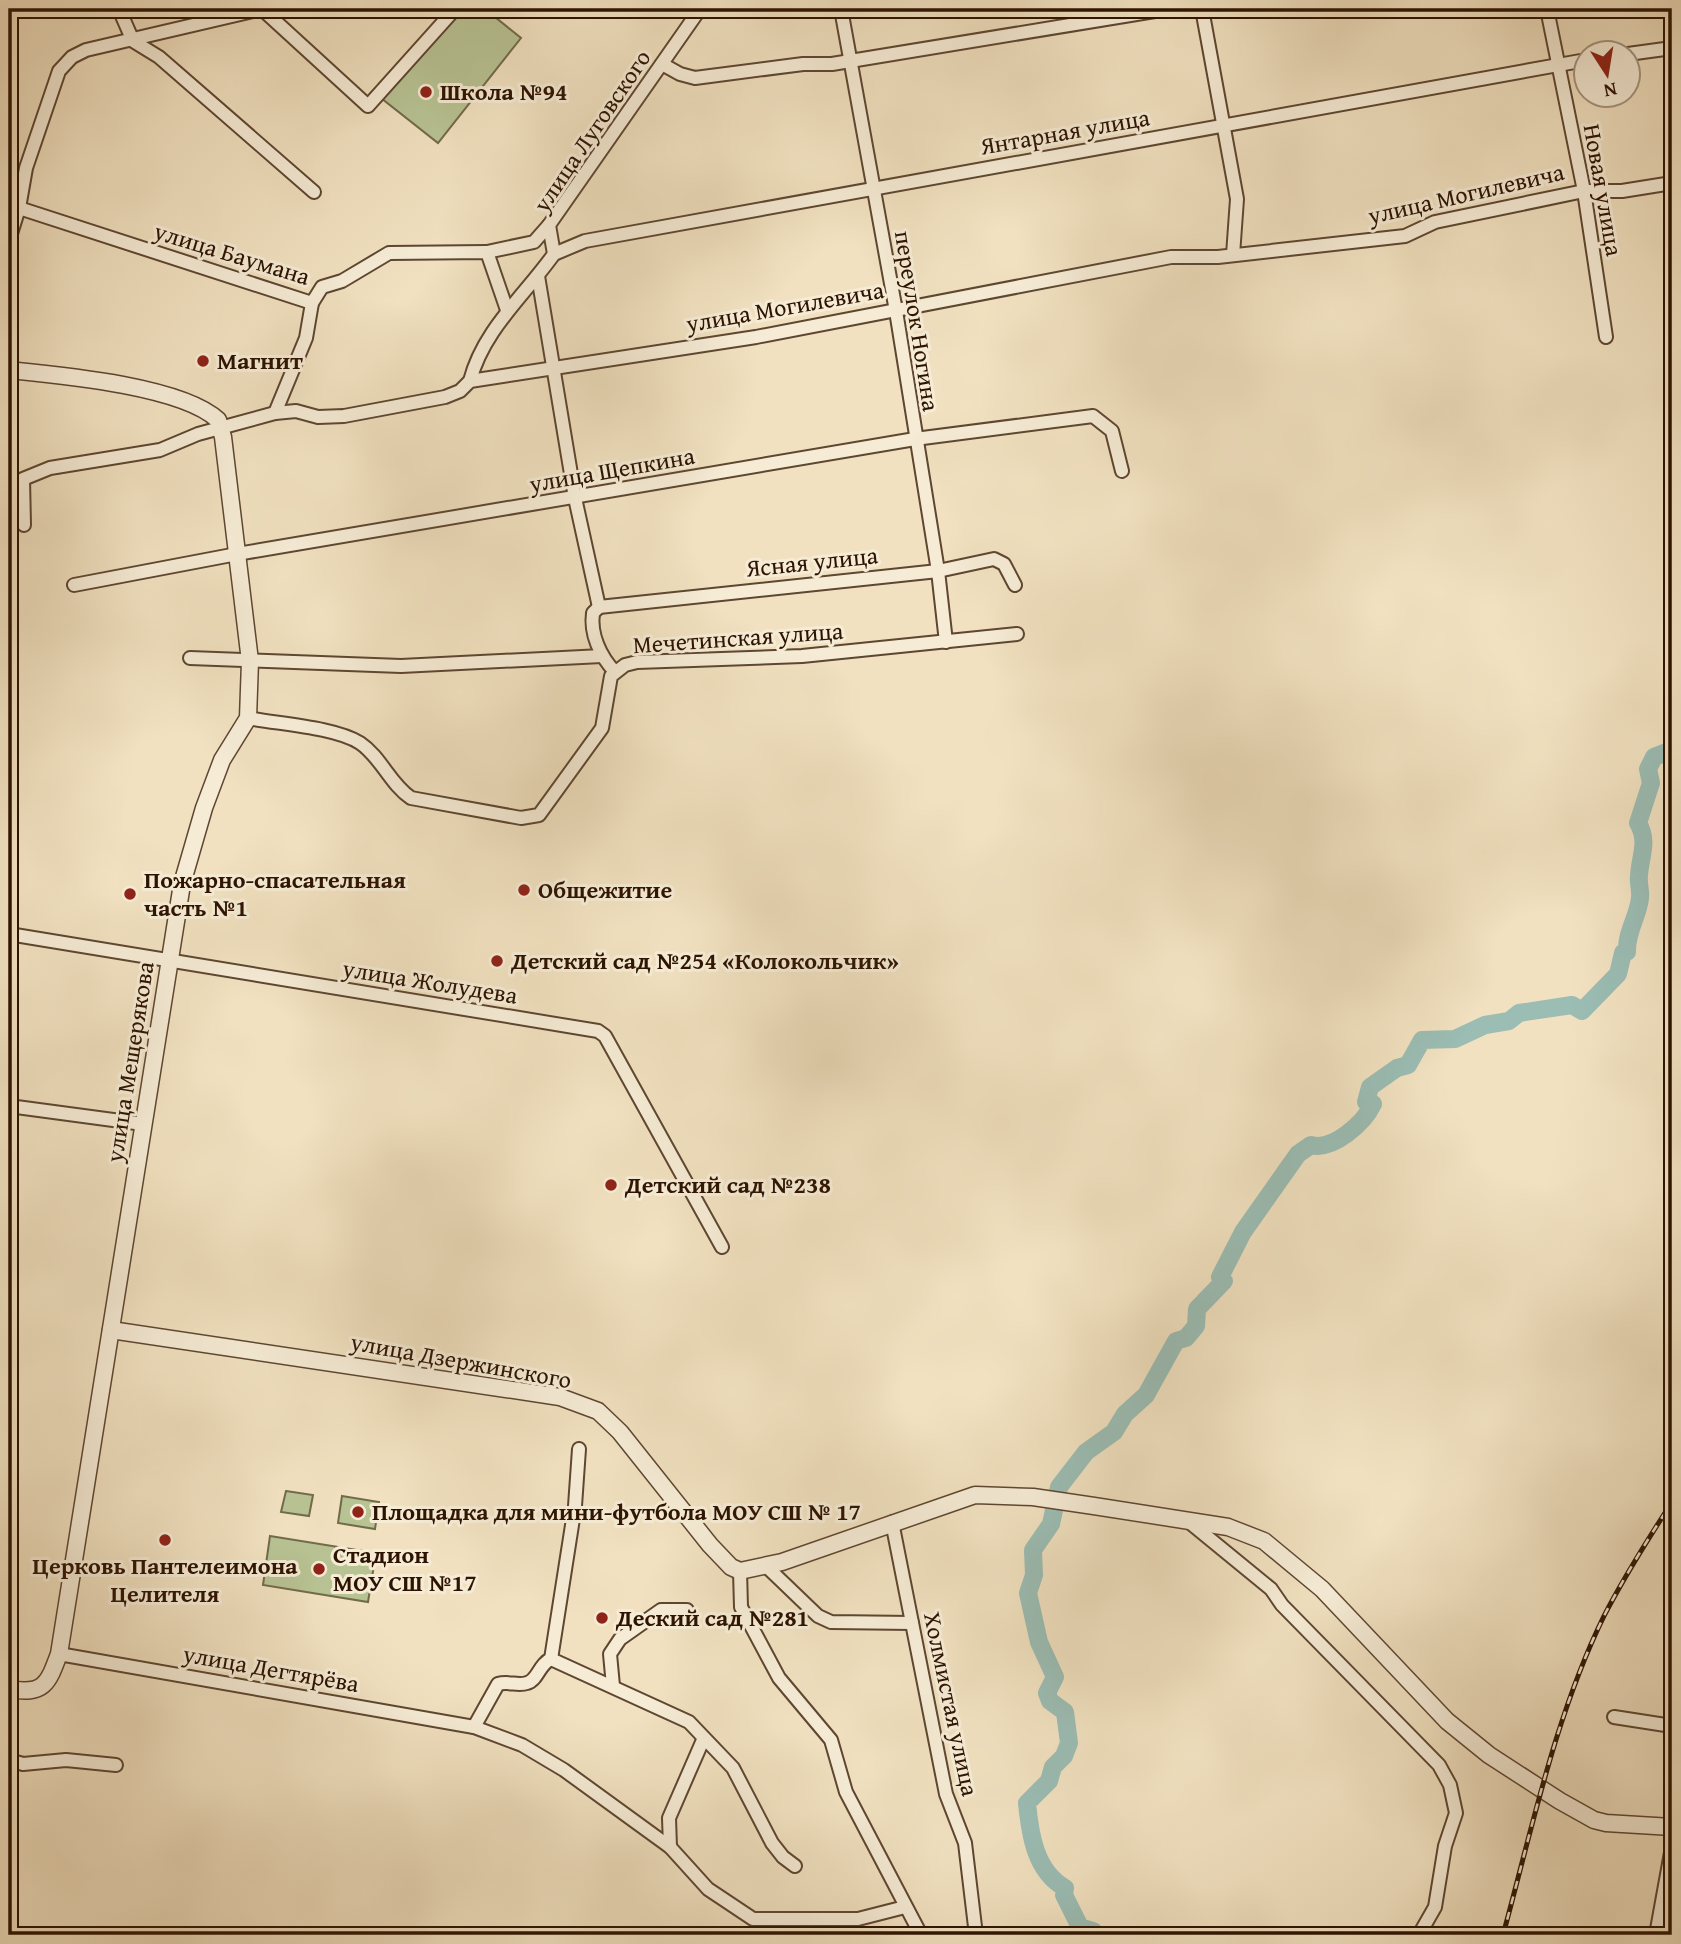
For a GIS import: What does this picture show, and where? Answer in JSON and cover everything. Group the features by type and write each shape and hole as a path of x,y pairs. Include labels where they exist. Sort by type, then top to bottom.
{"street":[{"path":"119,9 133,41 159,57 314,192"},
{"path":"9,240 19,208 26,168 58,71 72,57 86,50 262,9 368,106 455,9"},
{"name":"улица Луговского","path":"470,381 481,353 507,310 554,254 549,225 700,9"},
{"name":"переулок Ногина","path":"841,9 896,311 938,571 946,642"},
{"path":"662,64 680,74 695,78 803,64 850,62 1167,9"},
{"path":"1202,9 1226,125 1237,199 1233,255"},
{"name":"Новая улица","path":"1547,9 1584,191 1606,337"},
{"path":"1642,52 1672,48"},
{"name":"Янтарная улица","path":"554,254 585,240 1572,62"},
{"name":"улица Могилевича","path":"24,525 21,485 29,475 50,468 160,450 221,428 275,414 296,411 318,417 344,416 445,397 470,381 896,311 1171,257 1233,255 1405,236 1435,222 1584,191 1622,191 1672,183"},
{"name":"улица Баумана","path":"19,208 312,303 322,287 342,281 388,253 487,252 534,242 549,225"},
{"path":"487,252 507,310"},
{"path":"538,276 575,498 599,607 593,613 592,625 602,656 615,672"},
{"path":"275,414 306,338 312,303"},
{"path":"9,370 99,382 160,394 210,412 221,428"},
{"name":"улица Щепкина","path":"74,584 915,439 1093,415 1112,431 1122,471"},
{"name":"улица Мещерякова","path":"15,1690 36,1689 49,1682 59,1654 182,884 204,808 222,761 248,718 250,661 221,428"},
{"name":"Ясная улица","path":"599,607 938,571 994,559 1004,564 1015,585"},
{"name":"Мечетинская улица","path":"248,718 338,735 359,742 397,788 411,798 522,818 539,815 593,743 607,712 610,681 615,672 636,662 802,656 1017,634"},
{"path":"190,658 401,666 602,656"},
{"name":"улица Жолудева","path":"9,934 564,1024 602,1033 722,1247"},
{"path":"9,1106 143,1124"},
{"name":"улица Дзержинского","path":"111,1330 559,1397 598,1411 620,1432 710,1545 731,1567 740,1571"},
{"path":"551,1659 575,1506 579,1449"},
{"path":"920,1935 846,1792 831,1740 779,1678 741,1607 740,1571 767,1567 975,1495 1033,1497 1228,1527 1264,1541 1322,1589 1447,1721 1489,1755 1559,1801 1606,1824 1672,1827"},
{"path":"1188,1521 1271,1589 1282,1605 1439,1765 1450,1785 1456,1813 1445,1846 1435,1908 1419,1935"},
{"name":"Холмистая улица","path":"892,1522 946,1794 965,1843 976,1935"},
{"path":"767,1567 818,1616 831,1622 912,1623"},
{"path":"613,1686 610,1654 620,1639 661,1610 687,1610"},
{"name":"улица Дегтярёва","path":"59,1654 474,1727 522,1745 564,1770 670,1847 708,1889 753,1919 858,1919 905,1907"},
{"path":"474,1727 498,1684 525,1684 531,1681 543,1662 551,1659 689,1722 703,1740 733,1768 772,1843 783,1857 795,1866"},
{"path":"1614,1717 1672,1726"},
{"path":"670,1847 669,1818 703,1740"},
{"path":"9,1760 23,1764 66,1760 116,1765"},
{"path":"1656,1935 1672,1847"}],"green space":[{"path":"452,9 485,9 521,38 438,143 381,98"},
{"path":"286,1491 313,1495 309,1516 281,1512"},
{"name":"Площадка для мини-футбола МОУ СШ № 17","path":"342,1496 379,1502 375,1529 338,1523"},
{"name":"Стадион МОУ СШ №17","path":"270,1536 376,1553 368,1602 263,1585"}],"waterway":[{"path":"1093,1935 1093,1931 1080,1927 1064,1895 1065,1888 1055,1881 1041,1862 1032,1839 1027,1803 1049,1781 1053,1767 1064,1756 1069,1743 1065,1712 1050,1701 1047,1693 1055,1677 1039,1642 1028,1593 1034,1575 1033,1550 1051,1524 1059,1487 1086,1452 1114,1432 1125,1414 1146,1395 1176,1341 1186,1338 1196,1326 1197,1309 1224,1281 1220,1277 1243,1232 1298,1154 1311,1145 1320,1146 1338,1140 1355,1127 1373,1104 1366,1102 1370,1087 1397,1068 1408,1065 1422,1040 1455,1039 1485,1025 1509,1021 1519,1013 1572,1005 1582,1011 1618,974 1623,953 1627,952 1628,938 1640,898 1643,836 1638,823 1651,783 1648,769 1654,757 1672,750"}],"railway":[{"path":"1503,1935 1546,1773 1587,1654 1620,1587 1672,1502"}],"place":[{"name":"Школа №94","path":"426,92"},
{"name":"Магнит","path":"203,361"},
{"name":"Общежитие","path":"524,890"},
{"name":"Пожарно-спасательная часть №1","path":"130,894"},
{"name":"Детский сад №254 «Колокольчик»","path":"497,961"},
{"name":"Детский сад №238","path":"611,1185"},
{"name":"Площадка для мини-футбола МОУ СШ № 17","path":"358,1512"},
{"name":"Церковь Пантелеимона Целителя","path":"165,1540"},
{"name":"Стадион МОУ СШ №17","path":"319,1569"},
{"name":"Деский сад №281","path":"602,1618"}]}
